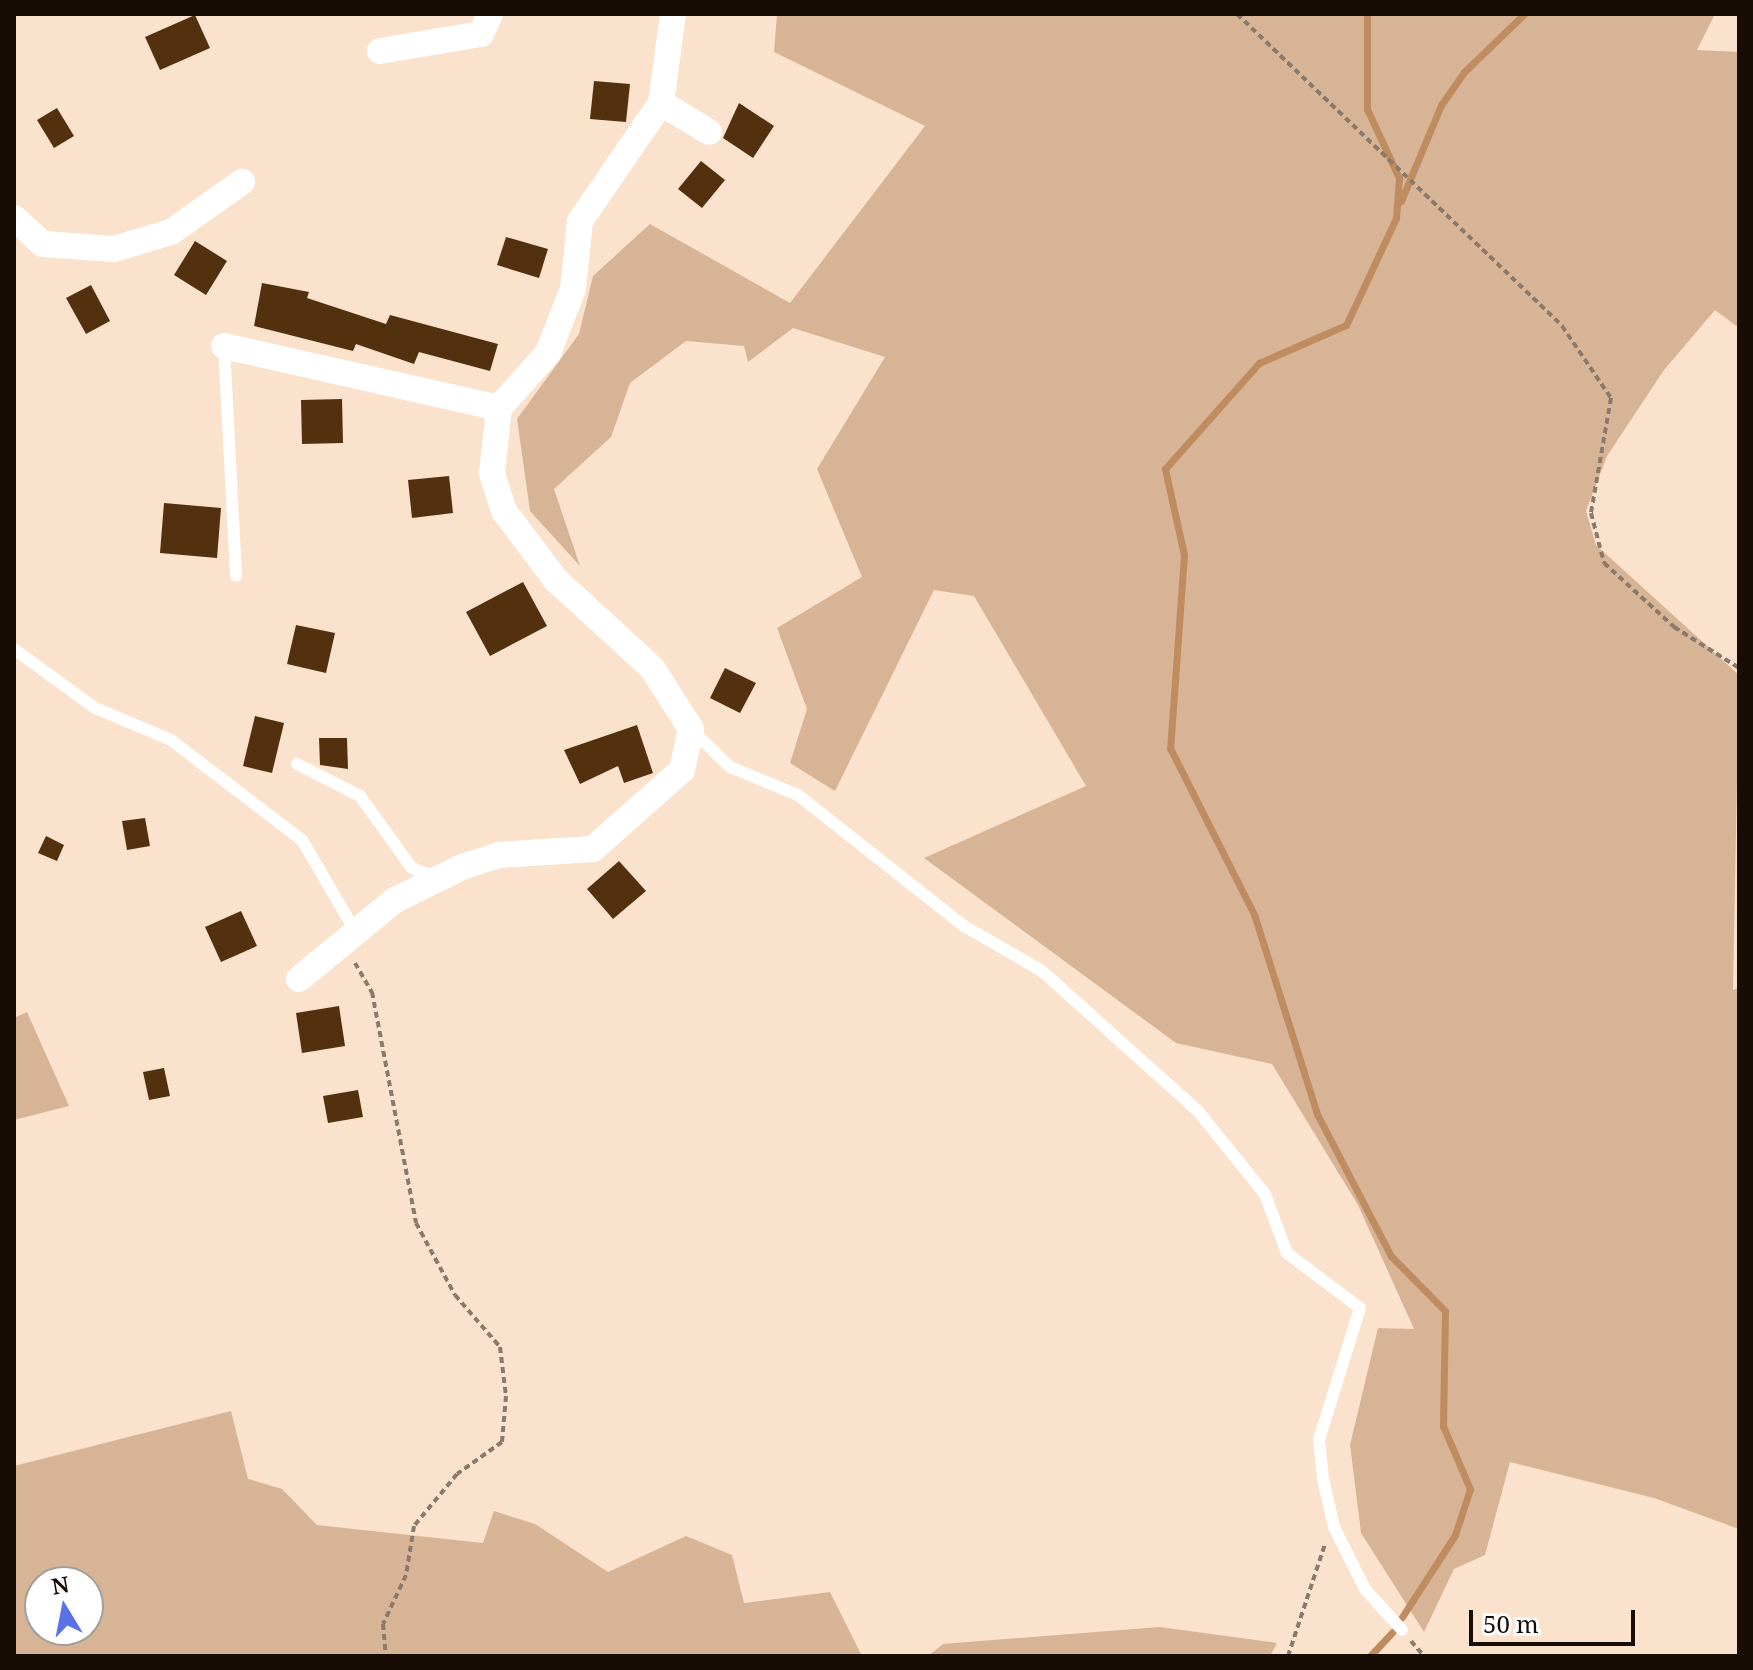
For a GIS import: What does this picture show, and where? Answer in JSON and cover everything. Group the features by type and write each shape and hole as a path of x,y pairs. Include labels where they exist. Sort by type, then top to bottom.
{"street":[{"path":"380,51 481,34 490,14"},
{"path":"299,979 348,934 438,879 498,855 593,849 682,770 691,729 652,668 556,580 504,511 492,473 499,408 548,353 573,289 580,221 661,103 673,14"},
{"path":"661,103 709,132"},
{"path":"14,218 43,244 114,249 171,232 242,182"},
{"path":"224,346 499,408"}],"lane":[{"path":"224,346 236,576"},
{"path":"14,649 95,708 171,740 302,840 348,934"},
{"path":"691,729 730,767 798,795 964,926 1042,971 1234,1151 1265,1194 1287,1253 1360,1308 1319,1440 1334,1527 1365,1589 1402,1630"},
{"path":"297,764 360,796 412,868 438,879"}],"path":[{"path":"1237,14 1562,326 1611,398 1591,513 1604,563 1674,627 1739,668"},
{"path":"348,934 372,992 416,1223 455,1295 500,1347 506,1396 502,1442 457,1474 414,1526 406,1575 383,1624 386,1656"},
{"path":"1288,1656 1334,1527"}],"shaded area":[{"path":"777,14 1715,14 1697,50 1739,52 1739,328 1715,310 1664,370 1607,456 1586,511 1596,545 1739,675 1733,990 1739,988 1739,1529 1654,1498 1510,1462 1485,1555 1454,1569 1424,1632 1361,1533 1350,1445 1378,1328 1414,1329 1358,1205 1272,1064 1176,1043 924,858 1086,786 974,596 934,590 835,791 790,763 807,709 777,628 862,577 817,469 885,357 793,328 748,362 744,346 686,341 630,383 611,437 554,489 580,566 530,511 517,419 579,334 593,276 650,224 790,303 925,126 774,52"},
{"path":"27,1012 69,1106 14,1120 14,1018"},
{"path":"231,1411 248,1479 282,1489 317,1525 483,1543 494,1511 535,1524 608,1572 686,1536 732,1555 744,1603 830,1592 862,1656 14,1656 14,1466"},
{"path":"1160,1627 1277,1643 1270,1656 928,1656 943,1644"}],"building":[{"path":"195,15 210,48 160,70 145,37"},
{"path":"594,81 630,84 626,122 590,119"},
{"path":"739,103 774,126 753,158 723,138"},
{"path":"57,108 74,136 54,148 37,120"},
{"path":"701,161 725,180 702,208 678,189"},
{"path":"506,237 548,249 539,278 497,265"},
{"path":"195,241 227,261 206,295 174,275"},
{"path":"262,283 309,292 307,298 386,324 390,315 498,344 490,371 419,352 414,364 356,344 353,351 254,326"},
{"path":"91,285 110,321 86,334 66,298"},
{"path":"342,399 343,443 302,444 301,400"},
{"path":"449,476 453,513 412,518 408,480"},
{"path":"164,503 221,508 217,558 160,553"},
{"path":"523,582 547,626 490,656 466,612"},
{"path":"296,625 335,633 326,673 287,664"},
{"path":"725,668 756,683 740,713 710,698"},
{"path":"255,716 284,723 272,773 243,766"},
{"path":"637,725 653,773 624,783 618,766 580,784 564,750"},
{"path":"319,738 347,738 348,769 320,765"},
{"path":"145,818 150,846 127,850 122,821"},
{"path":"46,836 64,845 57,861 38,853"},
{"path":"619,861 646,891 613,919 587,889"},
{"path":"241,911 257,946 221,962 205,927"},
{"path":"339,1006 345,1046 302,1053 296,1013"},
{"path":"164,1068 170,1096 149,1100 143,1072"},
{"path":"358,1090 363,1117 328,1123 323,1096"}],"waterway":[{"path":"1367,14 1367,109 1399,178 1396,218 1346,325 1259,363 1165,469 1184,555 1170,748 1254,914 1317,1114 1391,1256 1445,1311 1443,1426 1470,1489 1455,1535 1402,1617"},
{"path":"1401,201 1441,105 1464,72 1524,14"},
{"path":"1370,1656 1392,1632"}]}
